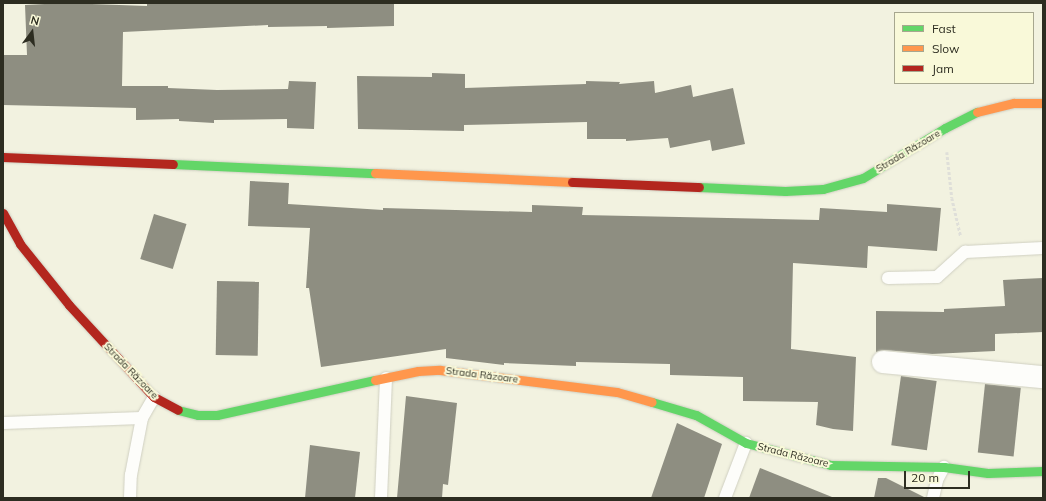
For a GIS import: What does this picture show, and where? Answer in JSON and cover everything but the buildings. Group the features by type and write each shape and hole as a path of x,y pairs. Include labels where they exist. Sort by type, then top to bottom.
{"street":[{"name":"Strada Răzoare","path":"3,157 785,191 823,190 863,178 944,128 980,111 1014,103 1043,103"},
{"name":"Strada Răzoare","path":"3,213 20,244 69,305 154,397 174,409 198,415 217,415 418,371 440,370 617,392 696,416 746,443 831,465 944,467 988,473 1043,471"},
{"path":"883,362 1043,377"}],"lane":[{"path":"888,278 936,277 965,252 1043,248"},
{"path":"381,498 386,378"},
{"path":"130,498 131,475 142,418 154,397"},
{"path":"3,423 142,418"},
{"path":"725,498 746,443"},
{"path":"933,498 937,480 944,467"}],"path":[{"path":"944,128 952,198 965,252"}],"traffic: fast":[{"path":"699,187 785,191 823,189 863,178 945,128 977,112"},
{"path":"173,164 375,173"},
{"path":"178,410 198,415 217,415 375,380"},
{"path":"652,402 696,415 746,443 831,465 944,467 988,473 1043,471"}],"traffic: slow":[{"path":"977,112 1014,103 1043,103"},
{"path":"375,173 572,182"},
{"path":"375,380 418,371 440,370 617,392 652,402"}],"traffic: jam":[{"path":"3,157 173,164"},
{"path":"572,182 699,187"},
{"path":"3,213 20,244 69,305 154,397 178,410"}]}
